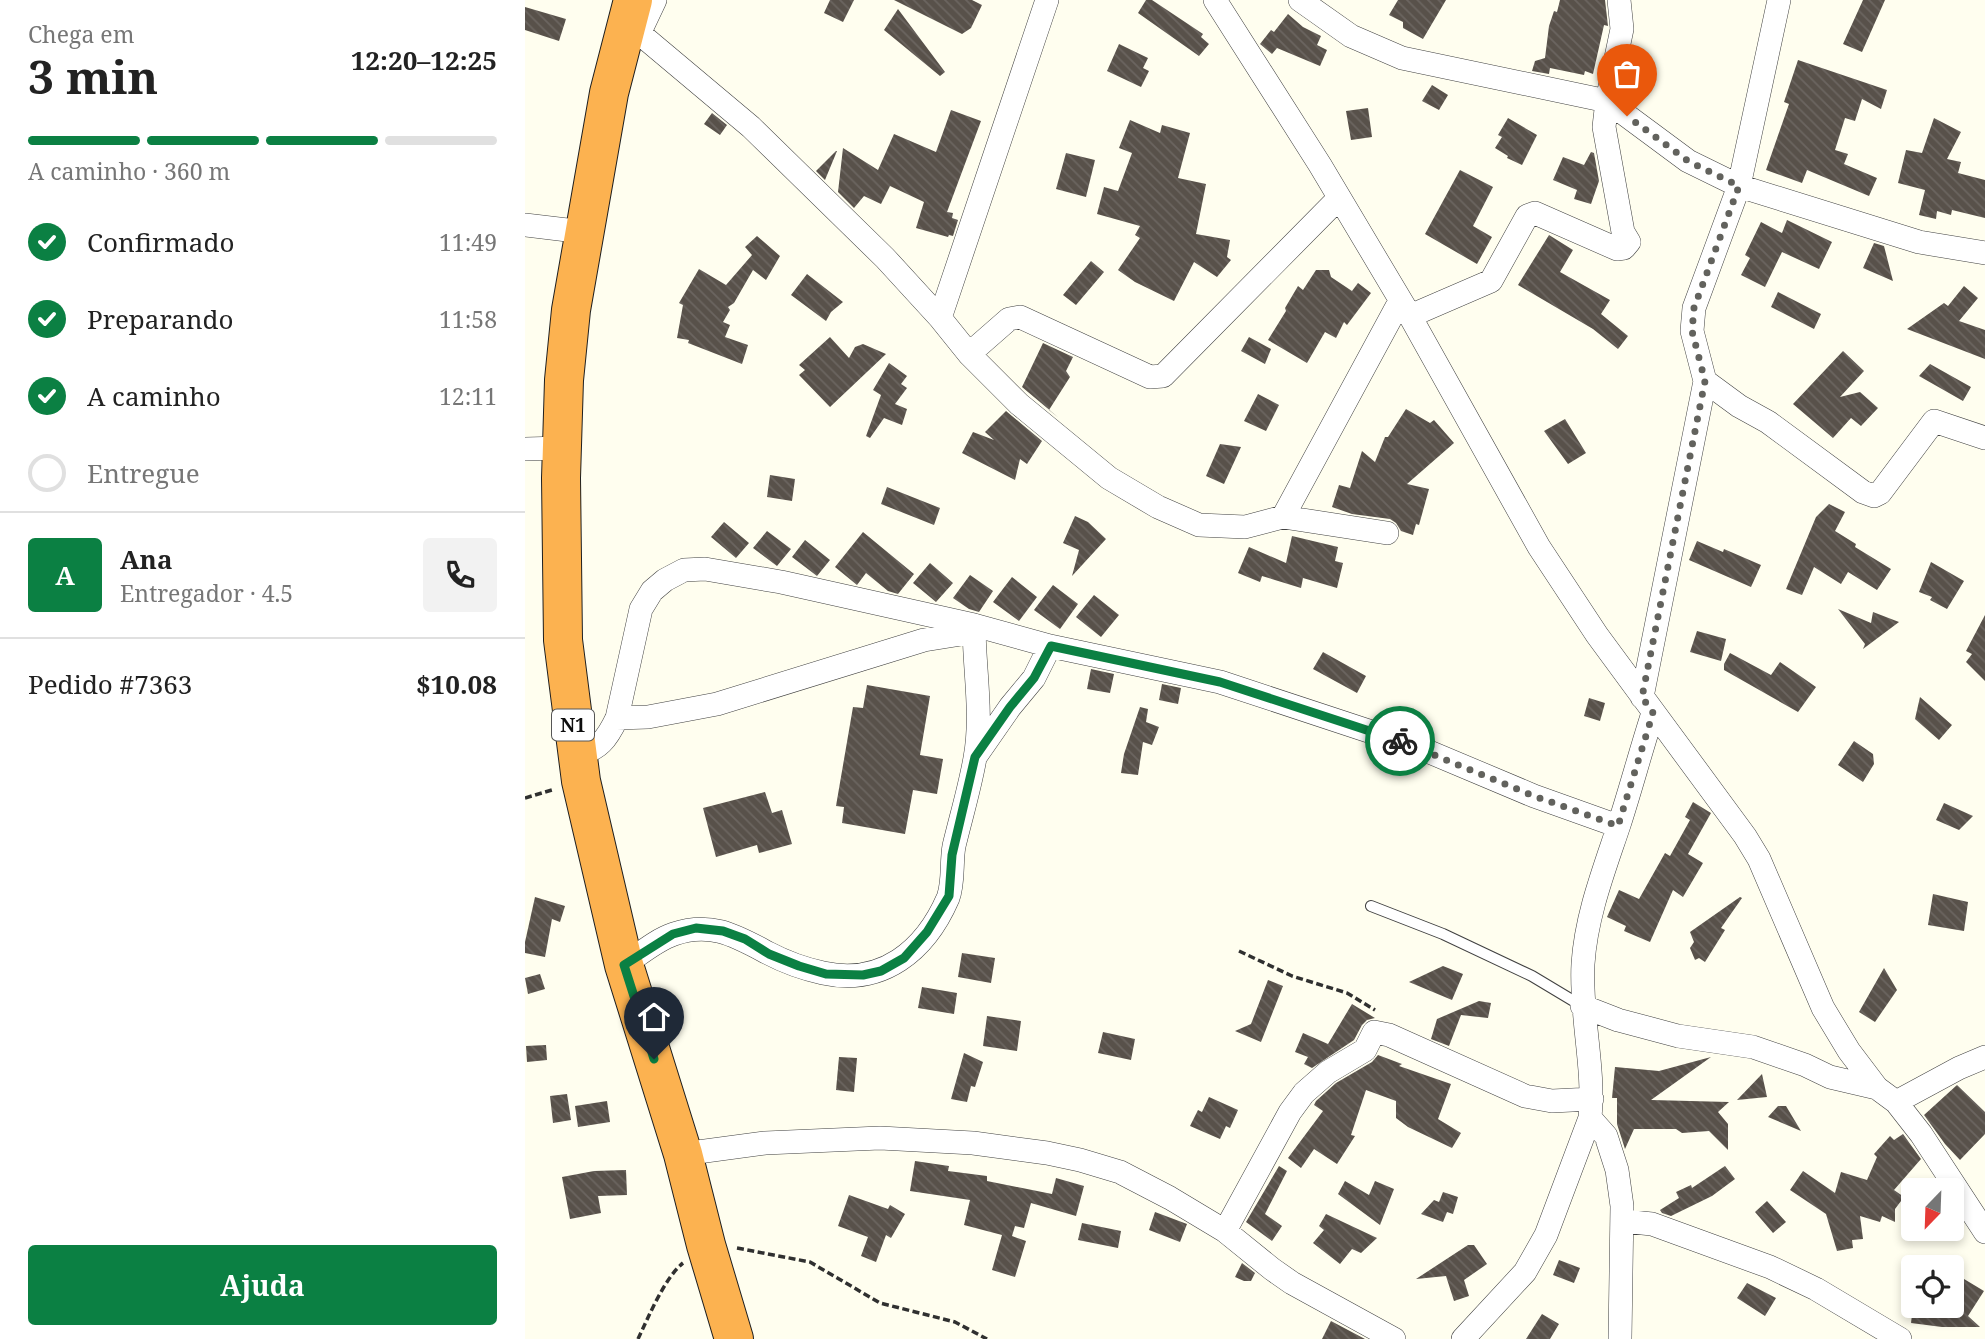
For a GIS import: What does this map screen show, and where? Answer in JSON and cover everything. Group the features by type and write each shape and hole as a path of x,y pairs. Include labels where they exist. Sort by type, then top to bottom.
{"highway":[{"name":"N1","path":"636,16 609,93 571,310 564,380 543,448 576,755 624,965 683,1154 734,1339"}],"street":[{"path":"655,0 636,16 885,258 969,354 1019,404 1109,478 1158,507 1199,525 1245,527 1283,517 1388,533"},
{"path":"940,318 1047,0"},
{"path":"1300,0 1351,36 1402,58 1607,101 1688,161 1739,186 1919,242 1985,253"},
{"path":"1283,517 1405,308 1490,281 1527,216 1535,213 1617,248 1623,248 1629,242 1623,232 1604,127 1622,29 1619,0"},
{"path":"1620,1339 1623,1221 1617,1170 1606,1136 1591,1109 1582,1006 1583,964 1596,896 1618,826 1647,705 1705,381 1692,331 1694,308 1739,186 1779,0"},
{"path":"1227,4 1338,199 1405,308 1539,547 1597,635 1752,847 1823,1008 1849,1051 1877,1088 1896,1102 1921,1134 1985,1232"},
{"path":"969,354 1009,319 1020,317 1150,377 1163,376 1338,199"},
{"path":"525,225 584,232"},
{"path":"1705,381 1739,406 1768,422 1863,492 1874,496 1881,493 1934,421 1985,438"},
{"path":"576,755 599,747 617,718 641,609 652,592 665,580 684,570 705,569 760,578 974,629 1220,682 1420,748 1534,796 1618,826"},
{"path":"617,718 648,717 717,704 924,640 974,629"},
{"path":"624,965 673,934 696,928 723,931 779,958 826,974 872,973 904,958 927,932 949,896 952,855 975,757 978,698 974,629"},
{"path":"975,757 1034,678 1051,646"},
{"path":"1582,1006 1618,1020 1678,1036 1753,1047 1805,1065 1830,1077 1877,1088"},
{"path":"1225,1231 1290,1112 1304,1093 1328,1072 1365,1051 1374,1032 1389,1035 1525,1096 1591,1109"},
{"path":"1896,1102 1959,1068 1985,1058"},
{"path":"1463,1339 1525,1272 1546,1234 1591,1109"},
{"path":"683,1154 765,1143 880,1138 937,1139 1034,1151 1120,1172 1225,1231 1292,1283 1394,1339"},
{"path":"1623,1221 1652,1224 1770,1267 1816,1289 1901,1339"}],"lane":[{"path":"1371,906 1443,934 1532,976 1582,1006"}],"path":[{"path":"1239,951 1292,976 1347,993 1374,1010 1381,1019 1374,1032"},
{"path":"638,1339 677,1267 706,1245 810,1262 880,1303 955,1322 986,1339"}],"building":[{"path":"830,0 854,0 843,22 824,13"},
{"path":"894,0 972,0 982,5 971,28 962,34"},
{"path":"1146,0 1152,0 1203,34 1201,37 1209,44 1199,56 1138,13"},
{"path":"1398,0 1446,0 1423,39 1403,28 1403,22 1389,15"},
{"path":"1560,0 1605,0 1608,26 1604,25 1593,74 1585,71 1584,75 1550,68 1549,74 1532,71 1535,61 1545,58 1549,26"},
{"path":"1863,0 1885,0 1862,52 1843,44"},
{"path":"525,7 566,19 559,41 525,30"},
{"path":"898,9 945,72 940,76 884,30"},
{"path":"1288,14 1303,27 1321,36 1317,45 1327,50 1320,66 1277,48 1272,54 1260,44"},
{"path":"1119,44 1148,58 1143,68 1149,71 1141,87 1107,71"},
{"path":"1798,60 1887,90 1881,109 1862,99 1855,121 1845,118 1835,150 1848,154 1844,164 1877,178 1869,196 1807,170 1802,183 1766,170 1789,104 1784,102"},
{"path":"1432,85 1448,95 1439,110 1422,101"},
{"path":"1368,108 1372,137 1351,140 1346,111"},
{"path":"951,110 981,121 947,212 953,213 952,218 958,220 953,236 916,228 924,202 890,186 881,204 864,196 854,208 838,192 843,148 878,170 894,134 936,152"},
{"path":"712,113 727,125 720,135 704,124"},
{"path":"1508,118 1537,135 1522,165 1495,148 1502,137 1498,135"},
{"path":"1934,118 1961,132 1947,159 1961,162 1958,173 1985,180 1985,218 1952,210 1951,215 1937,211 1936,219 1919,215 1925,190 1898,183 1906,150 1922,153"},
{"path":"1130,120 1160,133 1162,125 1190,133 1178,178 1206,184 1196,234 1230,240 1227,257 1231,260 1217,277 1194,262 1174,301 1135,282 1118,270 1140,238 1135,235 1140,226 1097,214 1104,187 1118,191 1132,153 1119,148"},
{"path":"837,151 825,180 816,171"},
{"path":"1591,152 1594,153 1599,181 1591,204 1574,199 1577,190 1553,180 1563,157 1584,165"},
{"path":"1066,153 1095,160 1086,197 1056,189"},
{"path":"1460,170 1493,187 1473,226 1492,237 1477,264 1425,234"},
{"path":"1787,220 1832,242 1819,269 1782,252 1765,287 1741,275 1750,258 1745,255 1761,222 1782,233"},
{"path":"1549,235 1573,250 1560,272 1610,300 1601,314 1628,336 1618,349 1593,329 1518,285"},
{"path":"757,236 780,256 766,280 753,270 734,303 728,307 730,310 723,322 730,325 725,337 748,345 742,364 688,343 689,340 677,338 683,305 679,303 699,269 726,285 752,255 745,247"},
{"path":"1874,243 1884,246 1893,281 1863,268"},
{"path":"1091,261 1104,272 1076,305 1063,295"},
{"path":"1316,270 1329,270 1331,277 1352,291 1358,283 1371,293 1347,325 1344,322 1336,338 1325,332 1307,363 1268,340 1298,286 1303,290"},
{"path":"807,274 843,302 831,312 826,321 791,295"},
{"path":"1964,286 1978,298 1959,321 1985,330 1985,359 1907,329 1944,303 1948,306"},
{"path":"1778,292 1821,314 1814,329 1771,307"},
{"path":"830,337 849,358 855,347 863,344 886,354 830,407 799,375 805,370 799,365"},
{"path":"1249,337 1271,349 1265,364 1241,351"},
{"path":"1043,343 1073,357 1066,371 1070,377 1049,410 1022,387"},
{"path":"1843,351 1864,371 1840,397 1860,392 1878,408 1861,426 1851,418 1833,438 1793,404"},
{"path":"889,363 907,376 901,384 907,388 895,404 907,409 902,425 884,418 870,438 866,436 881,395 873,390"},
{"path":"1930,364 1971,387 1963,401 1919,376"},
{"path":"1258,394 1279,405 1266,431 1244,421"},
{"path":"1406,409 1430,423 1434,420 1454,443 1407,484 1429,489 1419,525 1416,524 1413,535 1401,531 1390,519 1352,514 1332,507 1339,485 1350,488 1362,451 1375,462 1385,437 1388,437"},
{"path":"1006,411 1042,441 1027,464 1020,459 1015,480 962,453 973,432 994,440 985,432"},
{"path":"1565,419 1586,453 1568,464 1544,431"},
{"path":"1220,444 1241,447 1224,484 1206,476"},
{"path":"770,475 795,479 792,501 767,497"},
{"path":"887,487 940,508 934,525 881,504"},
{"path":"1829,504 1845,512 1835,531 1891,569 1877,590 1848,572 1841,584 1814,567 1802,595 1786,589 1816,517"},
{"path":"1075,516 1088,522 1106,539 1072,576 1079,550 1063,543"},
{"path":"724,522 749,543 736,558 711,537"},
{"path":"767,531 791,549 777,566 753,548"},
{"path":"863,532 914,574 898,594 888,591 866,573 857,585 835,567"},
{"path":"1292,536 1338,547 1335,561 1343,563 1337,588 1303,578 1301,588 1262,576 1260,582 1238,573 1249,547 1286,563"},
{"path":"805,540 830,560 817,576 792,557"},
{"path":"1697,541 1761,565 1751,587 1689,560"},
{"path":"1931,562 1964,581 1947,609 1930,600 1932,597 1919,592"},
{"path":"930,563 953,583 936,602 913,583"},
{"path":"970,575 993,591 979,612 953,598"},
{"path":"1012,577 1037,597 1019,621 993,602"},
{"path":"1053,585 1078,604 1060,629 1034,610"},
{"path":"1094,595 1119,615 1101,637 1076,617"},
{"path":"1838,609 1871,623 1873,612 1899,622 1863,649 1865,644"},
{"path":"1985,615 1985,681 1966,662 1972,654 1966,651"},
{"path":"1697,631 1726,639 1721,661 1690,652"},
{"path":"1323,652 1366,676 1357,693 1313,669"},
{"path":"1730,653 1771,675 1780,662 1816,687 1798,712 1724,670"},
{"path":"1091,669 1114,674 1110,693 1087,689"},
{"path":"1162,684 1181,688 1178,704 1159,700"},
{"path":"867,685 930,696 920,755 943,759 937,794 913,790 905,834 842,823 844,807 836,806 853,707 863,708"},
{"path":"1920,697 1952,725 1939,740 1915,719"},
{"path":"1589,698 1605,703 1600,721 1584,716"},
{"path":"1140,707 1148,709 1146,722 1159,727 1152,745 1143,742 1138,775 1121,773 1124,754"},
{"path":"1854,741 1873,754 1874,764 1863,782 1838,765"},
{"path":"765,792 772,813 782,810 792,844 759,853 757,845 716,857 703,808"},
{"path":"1693,802 1711,813 1688,854 1703,863 1683,897 1673,890 1650,942 1624,931 1626,926 1607,917 1619,890 1639,899 1665,853 1670,856 1690,820 1685,817"},
{"path":"1944,803 1973,816 1959,830 1936,820"},
{"path":"1933,894 1968,902 1964,931 1928,925"},
{"path":"535,897 565,906 560,922 552,919 545,957 525,953"},
{"path":"1742,898 1721,928 1725,930 1705,962 1699,958 1695,960 1690,948 1694,942 1690,932"},
{"path":"962,953 995,958 991,983 958,977"},
{"path":"1443,966 1463,974 1452,1000 1409,982"},
{"path":"1884,968 1897,990 1875,1022 1859,1012"},
{"path":"540,974 545,989 528,994 525,978"},
{"path":"1268,980 1283,986 1261,1042 1235,1031 1251,1024"},
{"path":"922,987 957,993 954,1014 918,1008"},
{"path":"1479,1001 1491,1003 1488,1018 1461,1015 1449,1046 1431,1039 1437,1019"},
{"path":"1352,1004 1375,1018 1362,1025 1354,1040 1312,1068 1304,1064 1308,1057 1295,1052 1303,1033 1328,1044"},
{"path":"987,1016 1021,1021 1017,1051 983,1046"},
{"path":"1103,1032 1135,1039 1131,1060 1098,1053"},
{"path":"546,1045 547,1060 527,1062 526,1046"},
{"path":"964,1053 983,1062 975,1087 971,1086 967,1102 951,1099"},
{"path":"1378,1055 1402,1064 1399,1066 1451,1084 1438,1119 1461,1133 1452,1148 1408,1127 1396,1118 1396,1101 1366,1090 1351,1135 1355,1136 1337,1164 1314,1149 1301,1168 1288,1158 1323,1111 1314,1105 1316,1101 1336,1083 1372,1062"},
{"path":"839,1057 857,1058 854,1092 836,1090"},
{"path":"1711,1057 1651,1100 1729,1102 1718,1112 1728,1124 1728,1150 1709,1131 1682,1133 1676,1129 1634,1129 1625,1149 1617,1124 1617,1098 1612,1098 1615,1067 1659,1071"},
{"path":"1762,1074 1767,1097 1737,1100"},
{"path":"1957,1085 1985,1112 1985,1134 1960,1160 1924,1115"},
{"path":"567,1094 571,1120 553,1123 550,1096"},
{"path":"1209,1097 1238,1110 1230,1128 1226,1126 1220,1139 1190,1126 1198,1110 1202,1112"},
{"path":"607,1101 610,1122 578,1127 575,1106"},
{"path":"1778,1106 1786,1106 1801,1131 1768,1117"},
{"path":"1903,1134 1921,1159 1904,1178 1901,1178 1894,1190 1901,1195 1901,1201 1895,1209 1895,1222 1882,1216 1880,1222 1860,1216 1863,1239 1852,1240 1853,1248 1837,1251 1826,1214 1790,1190 1803,1171 1835,1193 1841,1172 1867,1180 1877,1157 1874,1154 1890,1136 1894,1140"},
{"path":"915,1161 949,1166 948,1171 987,1176 987,1181 1052,1194 1056,1178 1084,1186 1076,1216 1031,1203 1024,1228 1015,1226 1012,1236 1026,1241 1015,1277 992,1270 1002,1235 964,1225 970,1200 910,1191"},
{"path":"1279,1166 1287,1171 1265,1214 1282,1226 1272,1241 1246,1222"},
{"path":"1725,1166 1735,1179 1712,1196 1671,1216 1662,1213 1660,1210 1679,1198 1676,1192 1691,1185 1692,1188"},
{"path":"626,1170 627,1195 598,1196 601,1213 570,1219 562,1177 594,1171"},
{"path":"1345,1181 1369,1195 1375,1181 1394,1189 1380,1225 1338,1194"},
{"path":"1443,1192 1458,1197 1453,1214 1447,1212 1443,1222 1421,1214 1434,1200 1439,1202"},
{"path":"849,1195 888,1209 890,1205 905,1214 891,1238 886,1235 876,1262 861,1256 868,1237 838,1226"},
{"path":"1767,1201 1786,1222 1773,1233 1755,1212"},
{"path":"1155,1212 1187,1224 1180,1242 1149,1230"},
{"path":"1326,1214 1377,1238 1361,1253 1352,1249 1340,1264 1313,1243 1324,1230 1319,1226"},
{"path":"1082,1223 1121,1231 1118,1248 1078,1240"},
{"path":"1468,1245 1474,1245 1487,1264 1464,1280 1469,1296 1454,1301 1446,1276 1416,1279"},
{"path":"1559,1260 1580,1268 1574,1283 1553,1275"},
{"path":"1242,1263 1255,1273 1251,1281 1235,1277"},
{"path":"1964,1279 1984,1291 1968,1316 1980,1327 1942,1327 1911,1323 1912,1318 1964,1318"},
{"path":"1747,1283 1776,1298 1765,1316 1737,1298"},
{"path":"1542,1314 1559,1324 1550,1339 1526,1339"},
{"path":"1331,1321 1365,1339 1322,1339"}],"way so far":[{"path":"1400,741 1534,796 1618,826 1653,713 1642,697 1705,381 1692,331 1694,308 1739,186 1688,161 1627,116"}],"route":[{"path":"654,1059 624,965 673,934 696,928 723,931 745,939 769,954 826,974 863,975 881,971 904,958 927,932 949,896 952,855 975,757 1034,678 1051,646 1220,682 1400,741"}]}
